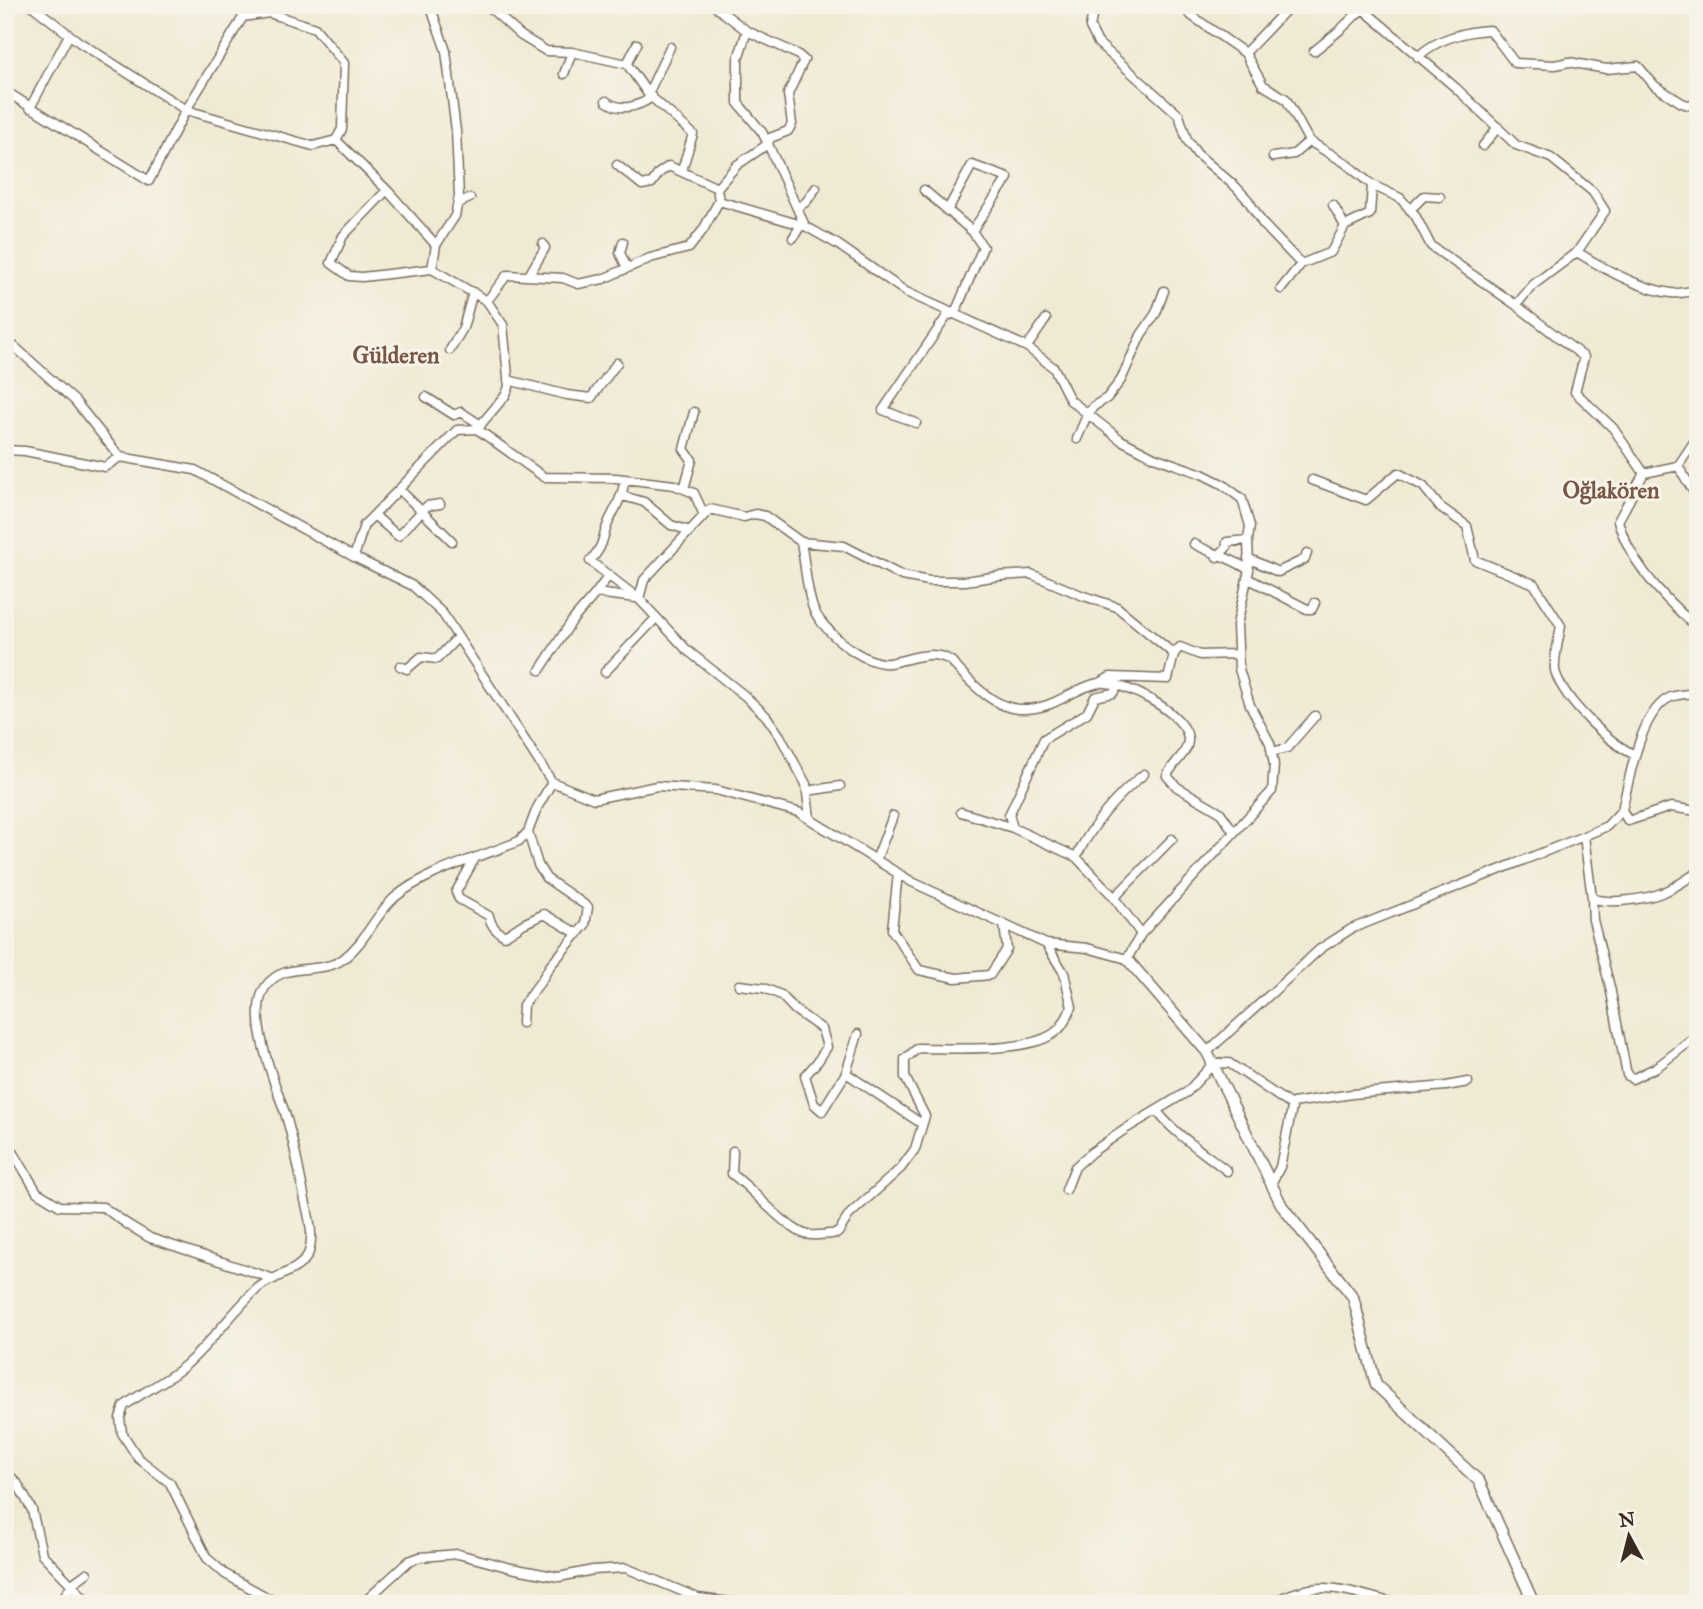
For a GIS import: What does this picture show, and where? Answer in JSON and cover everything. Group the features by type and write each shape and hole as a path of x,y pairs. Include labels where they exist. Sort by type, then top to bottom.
{"street":[{"path":"31,5 69,35 186,110 313,146 335,140 342,129 345,63 315,28 270,13 243,17"},
{"path":"5,91 149,180 186,110 243,17 247,5"},
{"path":"430,5 446,51 456,131 458,203 455,216 436,244 432,269"},
{"path":"487,5 520,35 546,51 572,52 626,64 650,96 693,134 682,170"},
{"path":"487,301 507,275 563,278 578,284 603,278 650,258 689,248 703,230 719,201 717,188 737,165 768,144 770,138 788,131 792,124 788,94 804,60 797,54 747,31 713,5"},
{"path":"1103,5 1093,12 1090,27 1098,43 1179,115 1196,154 1236,187 1248,200 1262,224 1301,264"},
{"path":"1181,5 1192,16 1245,53 1263,85 1286,99 1309,141 1344,162 1372,185 1400,198 1415,215 1431,246 1516,305 1584,357 1575,392 1613,428 1644,473"},
{"path":"1245,53 1289,7"},
{"path":"1314,51 1340,30 1360,7 1456,88 1517,145 1551,158 1593,192 1605,211 1577,252 1532,285 1516,305"},
{"path":"1418,57 1427,48 1450,39 1475,30 1490,30 1515,63 1555,65 1569,61 1606,69 1638,66 1655,86 1682,103 1698,108"},
{"path":"747,31 738,59 738,103 762,132 803,225"},
{"path":"30,108 69,35"},
{"path":"626,64 637,44"},
{"path":"606,100 614,107 621,108 643,104 650,96 670,47"},
{"path":"564,74 572,52"},
{"path":"1483,146 1498,127"},
{"path":"335,140 387,190 436,244"},
{"path":"1273,157 1294,153 1309,141"},
{"path":"617,165 642,185 652,183 659,173 669,166 717,188"},
{"path":"947,211 972,165 1007,178 971,231"},
{"path":"1281,289 1301,264 1331,252 1345,226 1370,214 1372,185"},
{"path":"797,208 806,202 816,188"},
{"path":"354,556 364,525 457,430 479,427 505,396 508,380 503,325 487,301 432,269 362,277 349,276 331,263 343,236 387,190"},
{"path":"916,423 883,411 947,316 955,313 983,247 971,231 924,190"},
{"path":"1410,209 1424,196 1440,197"},
{"path":"458,203 470,198"},
{"path":"719,201 803,225 837,244 905,292 1027,346 1054,368 1070,400 1121,440 1154,457 1202,474 1222,484 1242,499 1250,526 1248,574 1237,625 1239,669 1250,705 1270,743 1274,765 1272,791 1141,934 1127,959"},
{"path":"1334,205 1345,226"},
{"path":"793,238 803,225"},
{"path":"624,242 621,253 627,268"},
{"path":"529,275 545,248 543,244"},
{"path":"1577,252 1615,274 1673,294 1693,291 1698,296"},
{"path":"1077,439 1087,415 1107,398 1121,380 1141,335 1156,313 1164,291"},
{"path":"450,351 463,328 472,292"},
{"path":"1027,346 1046,319"},
{"path":"5,342 15,347 75,401 120,457 195,470 412,586 443,614 552,782 594,799 657,786 716,790 798,812 912,882 1046,944 1087,948 1127,959 1207,1052 1282,1206 1353,1297 1376,1385 1479,1481 1534,1604"},
{"path":"508,380 567,396 591,398 617,363"},
{"path":"426,397 454,415 461,412 544,477 625,479 674,485 694,493 704,515"},
{"path":"684,489 692,460 684,449 694,412"},
{"path":"1696,623 1646,574 1628,549 1618,521 1644,473 1678,466 1698,436"},
{"path":"5,450 25,451 105,467 120,457"},
{"path":"1678,466 1698,499"},
{"path":"1312,480 1366,500 1398,473 1423,486 1439,506 1467,526 1475,560 1534,584 1561,626 1555,672 1568,695 1617,745 1636,755"},
{"path":"625,479 622,496 608,523 603,546 590,561 639,599 687,650 766,716 806,784 810,819"},
{"path":"400,490 452,541"},
{"path":"622,496 644,502 671,525 690,530"},
{"path":"375,516 398,536 427,506 440,505"},
{"path":"639,599 644,580 709,509 744,517 754,514 765,516 801,542 844,546 901,576 929,581 965,581 1031,574 1117,607 1174,654"},
{"path":"1217,556 1226,548 1227,542 1248,540"},
{"path":"801,542 813,608 848,648 880,663 929,654 952,661 1000,705 1021,709 1049,705 1110,677 1168,679 1174,654 1180,647 1200,655 1238,654"},
{"path":"1194,544 1217,556 1234,560 1248,574 1307,609 1312,609 1315,603"},
{"path":"1248,558 1278,572 1304,559 1307,553"},
{"path":"540,670 572,621 609,575"},
{"path":"596,593 639,599"},
{"path":"605,672 656,618"},
{"path":"400,666 407,669 421,657 437,659 458,637"},
{"path":"1100,683 1118,686 1150,700 1178,720 1186,730 1188,743 1185,752 1170,768 1167,776 1177,788 1220,813 1234,832"},
{"path":"1013,828 1009,815 1044,739 1087,713 1095,697 1113,692 1118,686"},
{"path":"1207,1052 1320,949 1351,929 1607,826 1622,810 1640,736 1662,703 1671,697 1698,693"},
{"path":"1272,752 1287,748 1315,716"},
{"path":"1076,857 1086,838 1115,799 1144,774"},
{"path":"279,1604 225,1574 207,1558 170,1482 138,1458 122,1433 120,1418 124,1406 188,1363 258,1288 298,1266 309,1254 311,1228 294,1146 264,1053 259,1007 265,986 276,975 290,970 327,967 344,959 393,899 419,882 519,841 528,832 537,808 552,782"},
{"path":"807,790 840,786"},
{"path":"1622,810 1628,821 1671,807 1696,811 1698,814"},
{"path":"961,812 1013,828 1076,857 1114,898 1141,934"},
{"path":"876,860 893,816"},
{"path":"522,1023 523,1005 550,966 585,925 588,907 546,878 538,865 528,832"},
{"path":"1584,836 1593,920 1610,987 1627,1074 1632,1079 1657,1067 1698,1035"},
{"path":"1114,898 1172,839"},
{"path":"475,858 456,892 459,900 489,916 491,925 500,933 505,936 544,914 578,933"},
{"path":"1592,898 1609,902 1662,893 1698,872"},
{"path":"898,873 892,930 919,970 956,978 990,975 1007,949 1004,924"},
{"path":"733,1151 732,1174 748,1185 779,1216 805,1234 838,1234 849,1216 901,1168 915,1149 925,1116 905,1077 905,1059 918,1048 1002,1048 1038,1041 1058,1030 1072,1007 1063,973 1046,944"},
{"path":"738,985 764,988 781,995 795,1010 822,1029 827,1047 805,1076 814,1104 822,1111 846,1073 858,1034"},
{"path":"1066,1190 1075,1167 1127,1128 1186,1092 1213,1064 1229,1063 1291,1105"},
{"path":"846,1073 922,1124"},
{"path":"1271,1184 1280,1167 1291,1105 1297,1101 1468,1082"},
{"path":"1157,1111 1168,1125 1227,1171"},
{"path":"5,1138 37,1192 61,1206 103,1207 150,1237 274,1279"},
{"path":"5,1471 17,1483 32,1510 42,1554 73,1583 90,1604"},
{"path":"362,1604 409,1561 420,1557 458,1554 559,1577 593,1570 626,1568 698,1598 745,1604"},
{"path":"59,1604 73,1583 87,1573"},
{"path":"1270,1604 1299,1590 1334,1587 1399,1604"},
{"path":"787,1604 797,1601 813,1604"}],"district":[{"name":"Gülderen","path":"396,355"},
{"name":"Oğlakören","path":"1611,490"}]}
